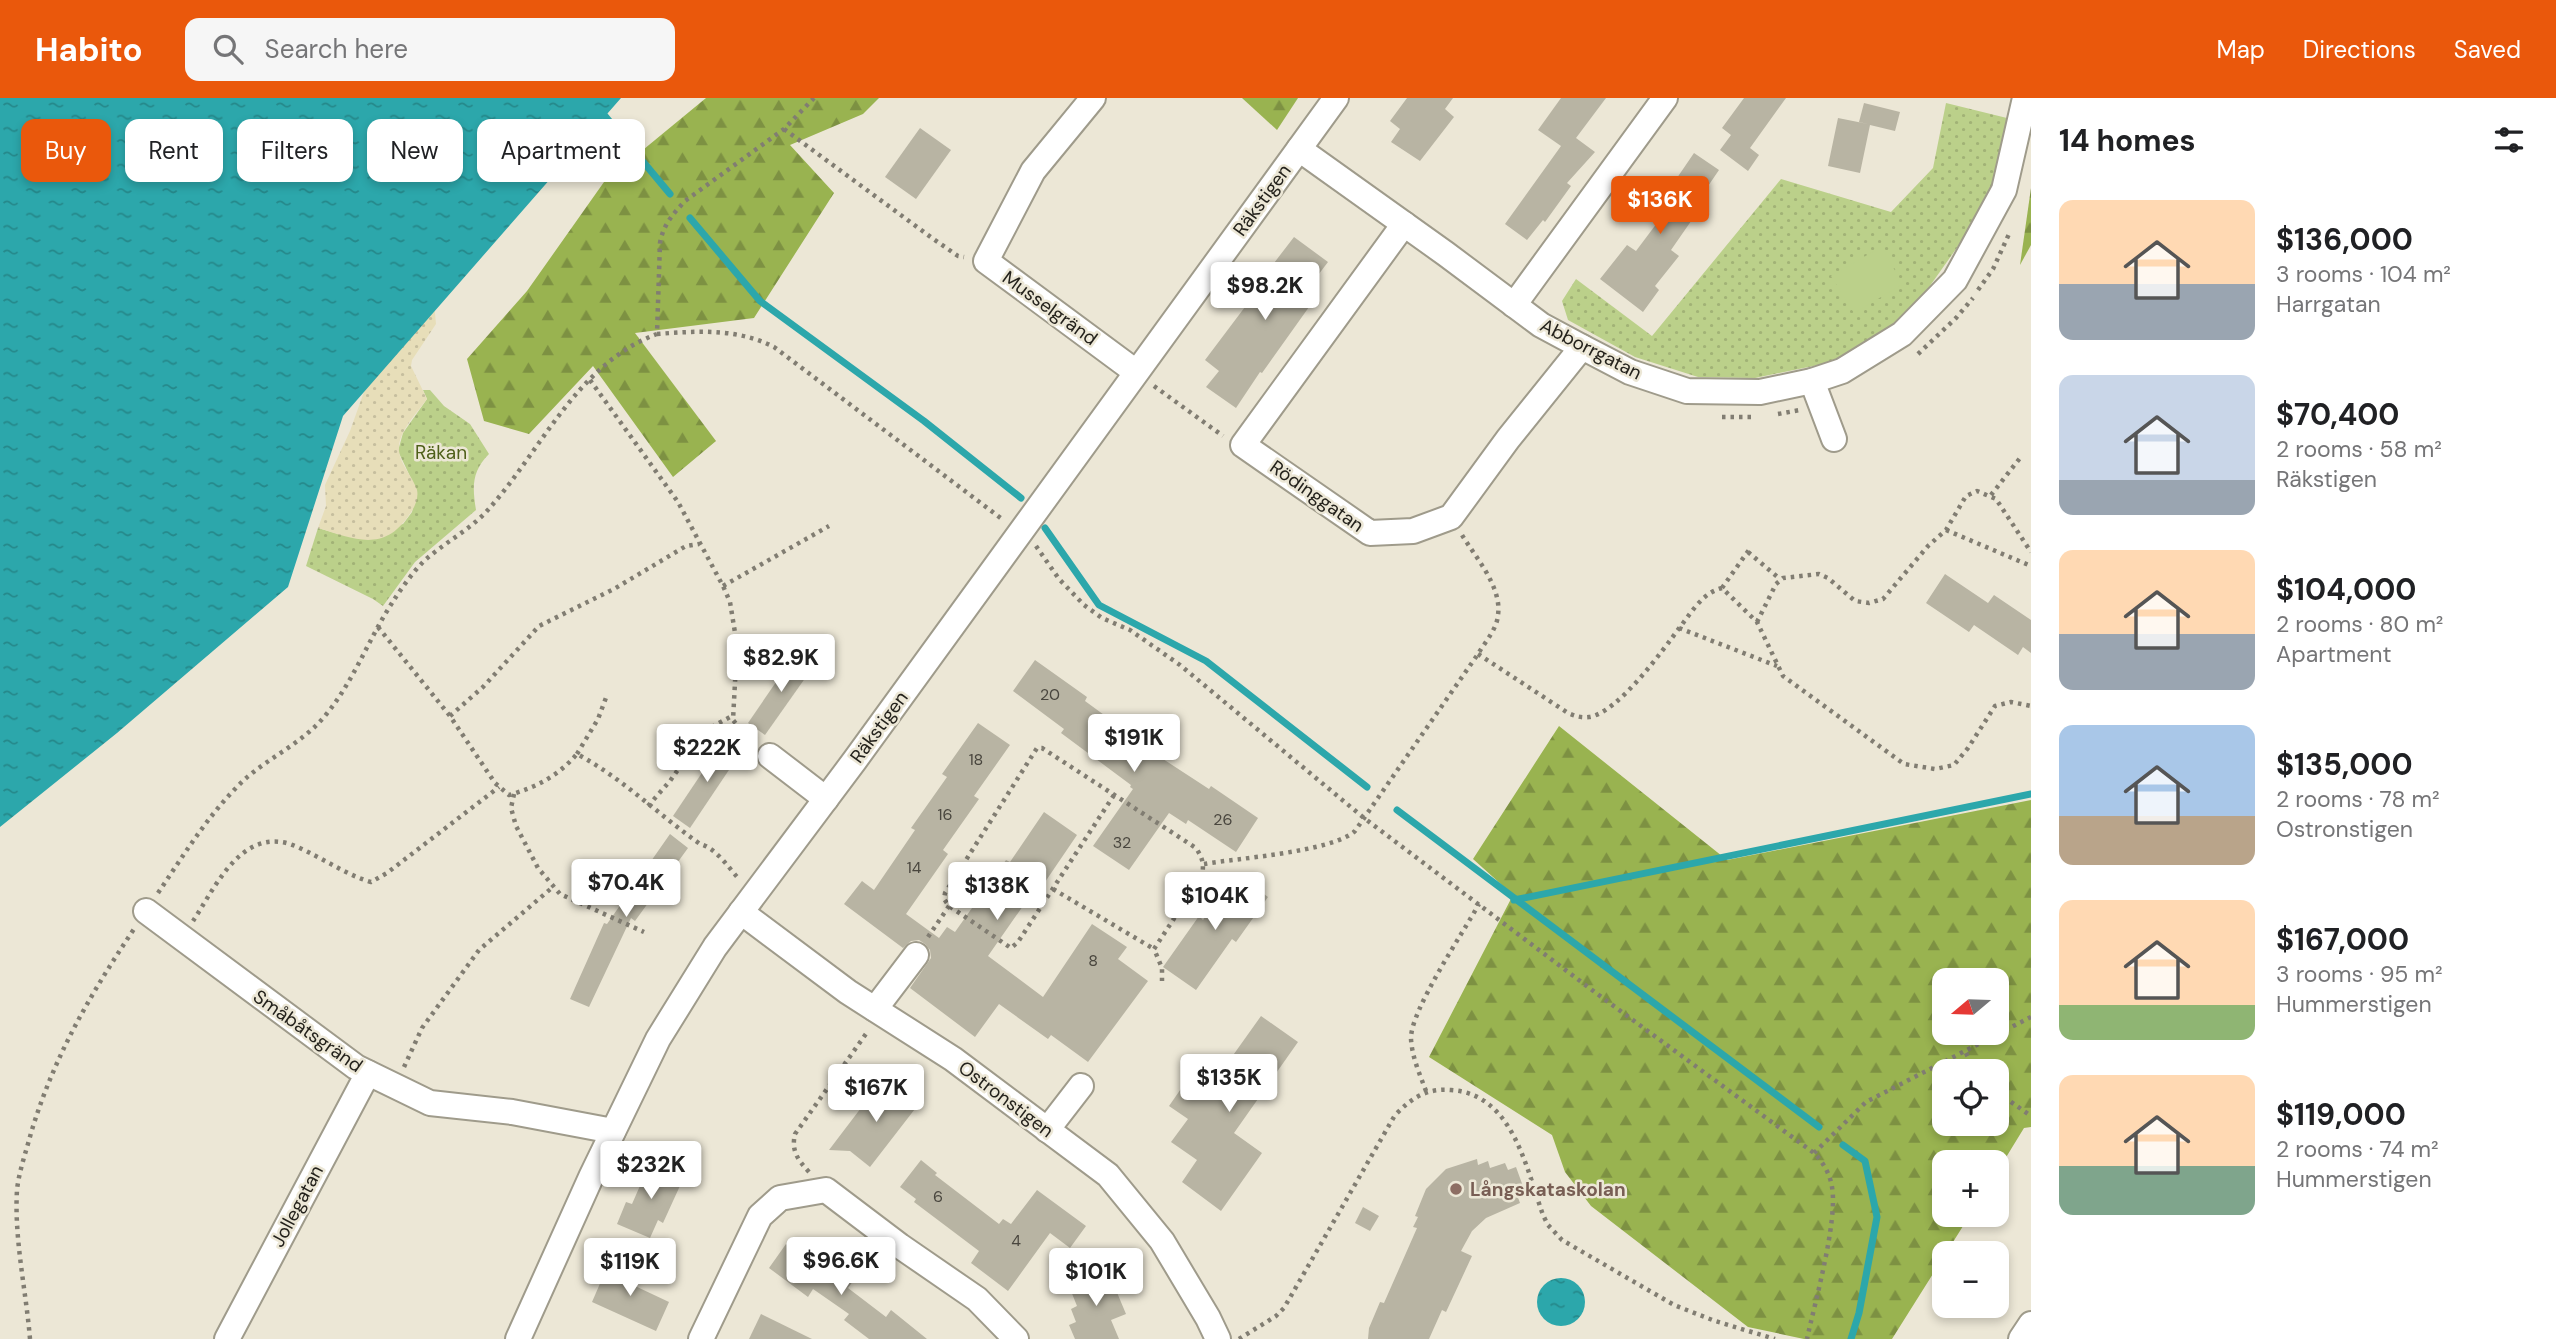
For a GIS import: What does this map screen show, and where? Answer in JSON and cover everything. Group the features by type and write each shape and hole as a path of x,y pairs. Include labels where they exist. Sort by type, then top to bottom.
{"street":[{"name":"Musselgränd","path":"1093,98 1033,171 986,261 1136,372"},
{"name":"Räkstigen","path":"518,1339 613,1130 658,1039 715,947 1336,98"},
{"path":"1514,304 1665,98"},
{"name":"Abborrgatan","path":"1299,149 1541,325 1582,347 1630,372 1687,391 1760,392 1812,381 1842,371 1902,334 1955,280 2004,190 2025,98"},
{"path":"1243,445 1404,224"},
{"path":"1451,517 1508,439 1582,347"},
{"path":"1812,381 1834,439"},
{"name":"Rödinggatan","path":"1243,445 1370,533 1413,531 1451,517"},
{"path":"765,755 825,799"},
{"name":"Ostronstigen","path":"747,904 848,992 953,1059 1108,1175 1154,1231 1208,1318 1218,1339"},
{"name":"Småbåtsgränd","path":"146,911 356,1068 430,1102 512,1112 613,1130"},
{"path":"878,1011 916,955"},
{"name":"Jollegatan","path":"227,1339 368,1073"},
{"path":"1048,1130 1081,1086"},
{"path":"701,1339 760,1216 780,1198 826,1190 977,1299 1016,1339"},
{"path":"2021,1339 2031,1324"}],"path":[{"path":"657,334 660,243 667,221 685,201 785,130 814,98"},
{"path":"785,130 958,256 986,261"},
{"path":"30,1339 17,1221 19,1174 38,1111 70,1032 94,988 225,797 248,776 299,741 322,719 344,691 392,603 415,572 434,553 485,513 566,406 590,380 632,345 657,334 692,332 729,333 751,337 774,347 1019,532 1036,547 1059,579 1084,605 1102,618 1130,630 1180,665 1364,818 1814,1153 1830,1178 1833,1201 1807,1339"},
{"path":"1136,372 1230,441 1243,445"},
{"path":"590,380 678,502 699,544 717,571 730,602 737,645 733,720 765,755"},
{"path":"1992,495 2020,458"},
{"path":"1780,579 1819,574 1828,578 1855,601 1869,603 1883,599 1928,546 1946,530 1966,496 1978,491 1992,495 2006,511 2031,551"},
{"path":"1204,864 1328,845 1348,837 1364,818 1478,654 1498,616 1497,598 1490,580 1451,517"},
{"path":"723,586 829,526"},
{"path":"1946,530 2031,566"},
{"path":"448,714 483,687 539,626 614,589 686,546 699,544"},
{"path":"1478,654 1568,713 1578,717 1590,717 1616,702 1659,655 1702,598 1722,587 1750,549 1780,579"},
{"path":"1757,622 1780,579"},
{"path":"1722,587 1757,622 1783,676 1895,760 1915,767 1935,769 1954,765 1995,706 2011,702 2031,706"},
{"path":"378,627 448,714 499,786 509,795 547,781 566,766 577,754 598,719 607,695"},
{"path":"1679,628 1777,667"},
{"path":"648,806 670,781 706,730 733,715"},
{"path":"1114,794 1018,942 1011,948 949,906 944,899 945,893 1037,748 1042,748 1114,794 1196,848 1204,864 1202,876 1154,948"},
{"path":"577,754 699,844 706,846 723,861 747,904"},
{"path":"181,938 232,862 257,845 281,842 371,882 387,873 499,786"},
{"path":"514,794 511,808 516,826 538,868 560,894 644,932"},
{"path":"395,1086 422,1028 479,950 554,886"},
{"path":"1053,889 1154,948 1162,968 1162,981"},
{"path":"1426,1091 1413,1050 1412,1027 1422,1002 1479,904"},
{"path":"916,955 949,906"},
{"path":"826,1190 795,1154 795,1134 878,1011"},
{"path":"1814,1153 1866,1102 2031,1017"},
{"path":"1966,1052 1970,1059"},
{"path":"1239,1339 1284,1308 1395,1115 1410,1100 1426,1091 1440,1089 1462,1091 1483,1101 1502,1116 1517,1144 1543,1215 1562,1240 1674,1305 1775,1339"},
{"path":"2009,1101 2031,1116"}],"green space":[{"path":"706,98 879,98 863,114 790,145 834,193 754,318 635,333 716,441 673,477 593,366 529,434 484,421 467,359 527,291 604,182 645,182 645,148"},
{"path":"1242,98 1298,98 1277,130"},
{"path":"1946,103 2011,119 2000,181 1985,208 1903,324 1833,362 1755,378 1698,377 1635,357 1568,320 1562,301 1576,279 1652,336 1781,179 1891,212 1933,168"},
{"path":"2031,188 2031,245 2020,265"},
{"path":"1881,247 1903,284 1854,313 1831,276"},
{"name":"Räkan","path":"423,390 430,390 444,406 470,424 489,454 476,473 476,510 415,562 383,606 306,566 318,528 342,535 403,524 412,512 417,491 398,451 403,433 427,399"},
{"path":"1559,726 1727,860 2031,800 2031,1127 2024,1128 2009,1152 2009,1150 1932,1150 1932,1227 1962,1227 1954,1241 1932,1241 1932,1275 1892,1339 1804,1339 1748,1327 1591,1206 1565,1172 1552,1135 1429,1057 1513,895 1473,859"}],"sand":[{"name":"Räkan","path":"434,302 436,324 412,360 411,366 427,399 408,424 399,444 402,461 417,490 411,513 399,527 379,539 356,539 318,528 326,506 325,485 350,431 381,344"}],"water":[{"path":"0,98 621,98 603,119 477,119 477,182 548,182 343,416 288,587 117,733 0,827"},
{"path":"1561,1278 1578,1285 1585,1302 1578,1319 1561,1326 1544,1319 1537,1302 1544,1285"}],"building":[{"path":"1407,98 1453,98 1445,109 1454,117 1420,161 1391,142 1400,129 1390,121"},
{"path":"1561,98 1606,98 1576,138 1595,152 1567,183 1571,186 1545,222 1543,220 1527,240 1505,224 1561,146 1538,130"},
{"path":"1744,98 1786,98 1750,148 1759,155 1748,171 1720,150 1731,135 1722,128"},
{"path":"1864,103 1900,112 1895,131 1870,125 1860,173 1828,166 1838,118 1868,124 1859,122"},
{"path":"920,128 951,150 916,199 885,177"},
{"path":"1694,153 1719,170 1691,211 1696,214 1671,250 1679,256 1655,286 1659,290 1643,312 1600,279 1627,245 1636,251 1660,219 1642,206 1656,186 1666,194"},
{"path":"1294,237 1328,262 1309,287 1319,293 1236,408 1206,387 1219,371 1205,360"},
{"path":"1945,574 1988,603 1994,595 2031,620 2031,653 2023,647 2018,655 1974,625 1969,632 1926,603"},
{"path":"796,653 813,667 765,735 748,723"},
{"path":"1035,660 1087,697 1085,701 1141,742 1140,744 1209,789 1211,786 1258,818 1236,852 1188,820 1186,824 1169,813 1129,870 1093,846 1133,789 1061,733 1064,729 1013,691"},
{"path":"978,723 1010,745 974,796 979,799 943,850 948,854 906,914 939,938 947,927 955,932 1006,860 1010,862 1044,812 1077,835 1043,885 1039,883 988,956 1043,997 1092,924 1127,947 1118,959 1148,981 1088,1062 1051,1035 1048,1039 999,1004 975,1037 910,988 931,958 930,950 925,944 919,940 911,941 903,948 844,904 862,881 874,890 915,830 911,828 947,777 942,774"},
{"path":"724,740 741,752 690,828 673,816"},
{"path":"670,834 688,848 635,921 631,918 589,1007 570,999 604,923 607,924"},
{"path":"1236,874 1268,897 1236,942 1232,939 1196,990 1163,967 1199,916 1203,920"},
{"path":"1261,1016 1298,1042 1234,1133 1262,1153 1221,1211 1182,1182 1197,1160 1171,1142 1188,1119 1169,1106 1185,1083 1204,1096"},
{"path":"883,1079 918,1105 870,1167 850,1151 829,1150"},
{"path":"1477,1159 1478,1165 1488,1161 1490,1168 1505,1163 1508,1170 1516,1167 1524,1189 1516,1192 1520,1203 1486,1218 1472,1231 1461,1251 1472,1256 1446,1312 1442,1310 1429,1339 1368,1339 1369,1328 1380,1302 1384,1303 1417,1228 1413,1227 1418,1217 1415,1216 1426,1189 1446,1169"},
{"path":"921,1160 937,1173 935,1175 999,1224 1003,1219 1011,1224 1037,1190 1086,1226 1070,1248 1050,1233 1008,1291 971,1263 979,1251 914,1202 916,1199 900,1187"},
{"path":"650,1163 684,1177 663,1223 658,1220 650,1238 617,1224 626,1202 632,1204"},
{"path":"1363,1207 1379,1216 1370,1231 1355,1223"},
{"path":"786,1244 834,1279 841,1268 856,1277 848,1288 886,1317 891,1310 927,1339 869,1339 844,1320 849,1314 813,1289 808,1297 769,1268"},
{"path":"623,1261 642,1270 635,1286 669,1302 656,1331 592,1302 605,1272 616,1277"},
{"path":"1108,1271 1126,1314 1111,1320 1119,1339 1075,1339 1069,1325 1076,1322 1071,1309 1077,1306 1069,1286"},
{"path":"761,1314 812,1339 749,1339"}],"waterway":[{"path":"605,116 670,194"},
{"path":"690,218 760,301 924,421 1021,498"},
{"path":"1045,528 1099,605 1206,661 1367,787"},
{"path":"1514,900 2031,794"},
{"path":"1397,810 1819,1127"},
{"path":"1843,1145 1865,1161 1877,1217 1859,1313 1851,1339"}],"place":[{"name":"Långskataskolan","path":"1456,1189"}]}
